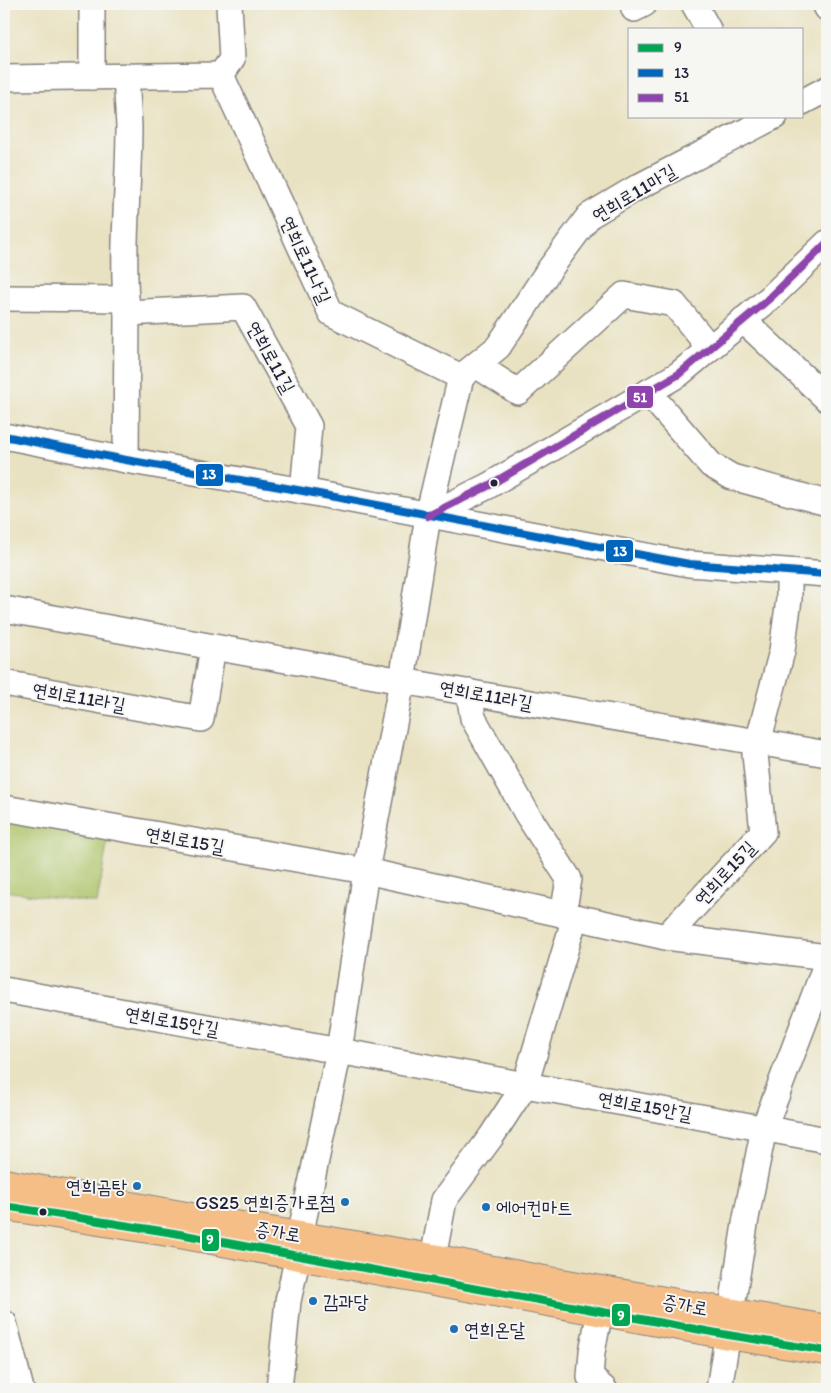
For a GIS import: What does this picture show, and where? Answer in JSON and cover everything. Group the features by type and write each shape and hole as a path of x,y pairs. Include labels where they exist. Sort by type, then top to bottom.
{"main road":[{"name":"증가로","path":"4,1184 600,1311 729,1324 827,1329"},
{"name":"증가로","path":"4,1206 174,1233 434,1258 544,1280 729,1324 827,1351"}],"street":[{"path":"92,4 92,77"},
{"path":"4,78 221,75 232,59 229,4"},
{"path":"694,4 707,28"},
{"path":"825,4 827,8"},
{"name":"연희로11나길","path":"221,75 331,313 468,371"},
{"path":"126,77 129,126 126,240 126,460"},
{"path":"804,101 827,89"},
{"name":"연희로11마길","path":"468,371 498,347 549,270 589,216 638,187 766,118"},
{"path":"428,516 488,486 679,374 770,298 827,243"},
{"path":"279,1389 288,1301 339,1051 366,872 402,681 428,516 468,371 518,392 624,295 674,304 710,348"},
{"path":"4,298 126,306"},
{"name":"연희로11길","path":"126,306 244,307 309,426 302,491"},
{"path":"743,320 827,399"},
{"path":"648,392 711,466 732,477 827,503"},
{"path":"4,436 689,564 827,574"},
{"path":"759,742 782,651 789,598 789,572"},
{"name":"연희로11라길","path":"4,609 402,681 827,754"},
{"name":"연희로11라길","path":"4,683 201,719 213,647"},
{"path":"434,1258 444,1200 491,1137 525,1085 569,916 569,879 527,814 473,718 469,692"},
{"name":"연희로15길","path":"666,937 763,832 755,754 759,742"},
{"name":"연희로15길","path":"4,808 366,872 666,937 827,957"},
{"path":"764,1128 827,962"},
{"name":"연희로15안길","path":"4,990 827,1140"},
{"name":"증가로","path":"729,1324 746,1218 764,1128"},
{"path":"600,1311 592,1352 590,1377 604,1389"},
{"path":"4,1323 21,1389"},
{"path":"719,1389 729,1324"}],"green space":[{"path":"4,815 109,833 97,903 4,891"}],"transit line":[{"name":"51","path":"428,516 488,486 679,374 770,298 827,243"},
{"name":"13","path":"4,436 689,564 827,574"},
{"name":"9","path":"4,1206 174,1233 728,1335 827,1351"}],"place":[{"name":"연희곰탕","path":"137,1186"},
{"name":"GS25 연희증가로점","path":"345,1202"},
{"name":"에어컨마트","path":"486,1207"},
{"name":"감과당","path":"313,1301"},
{"name":"연희온달","path":"454,1329"}]}
